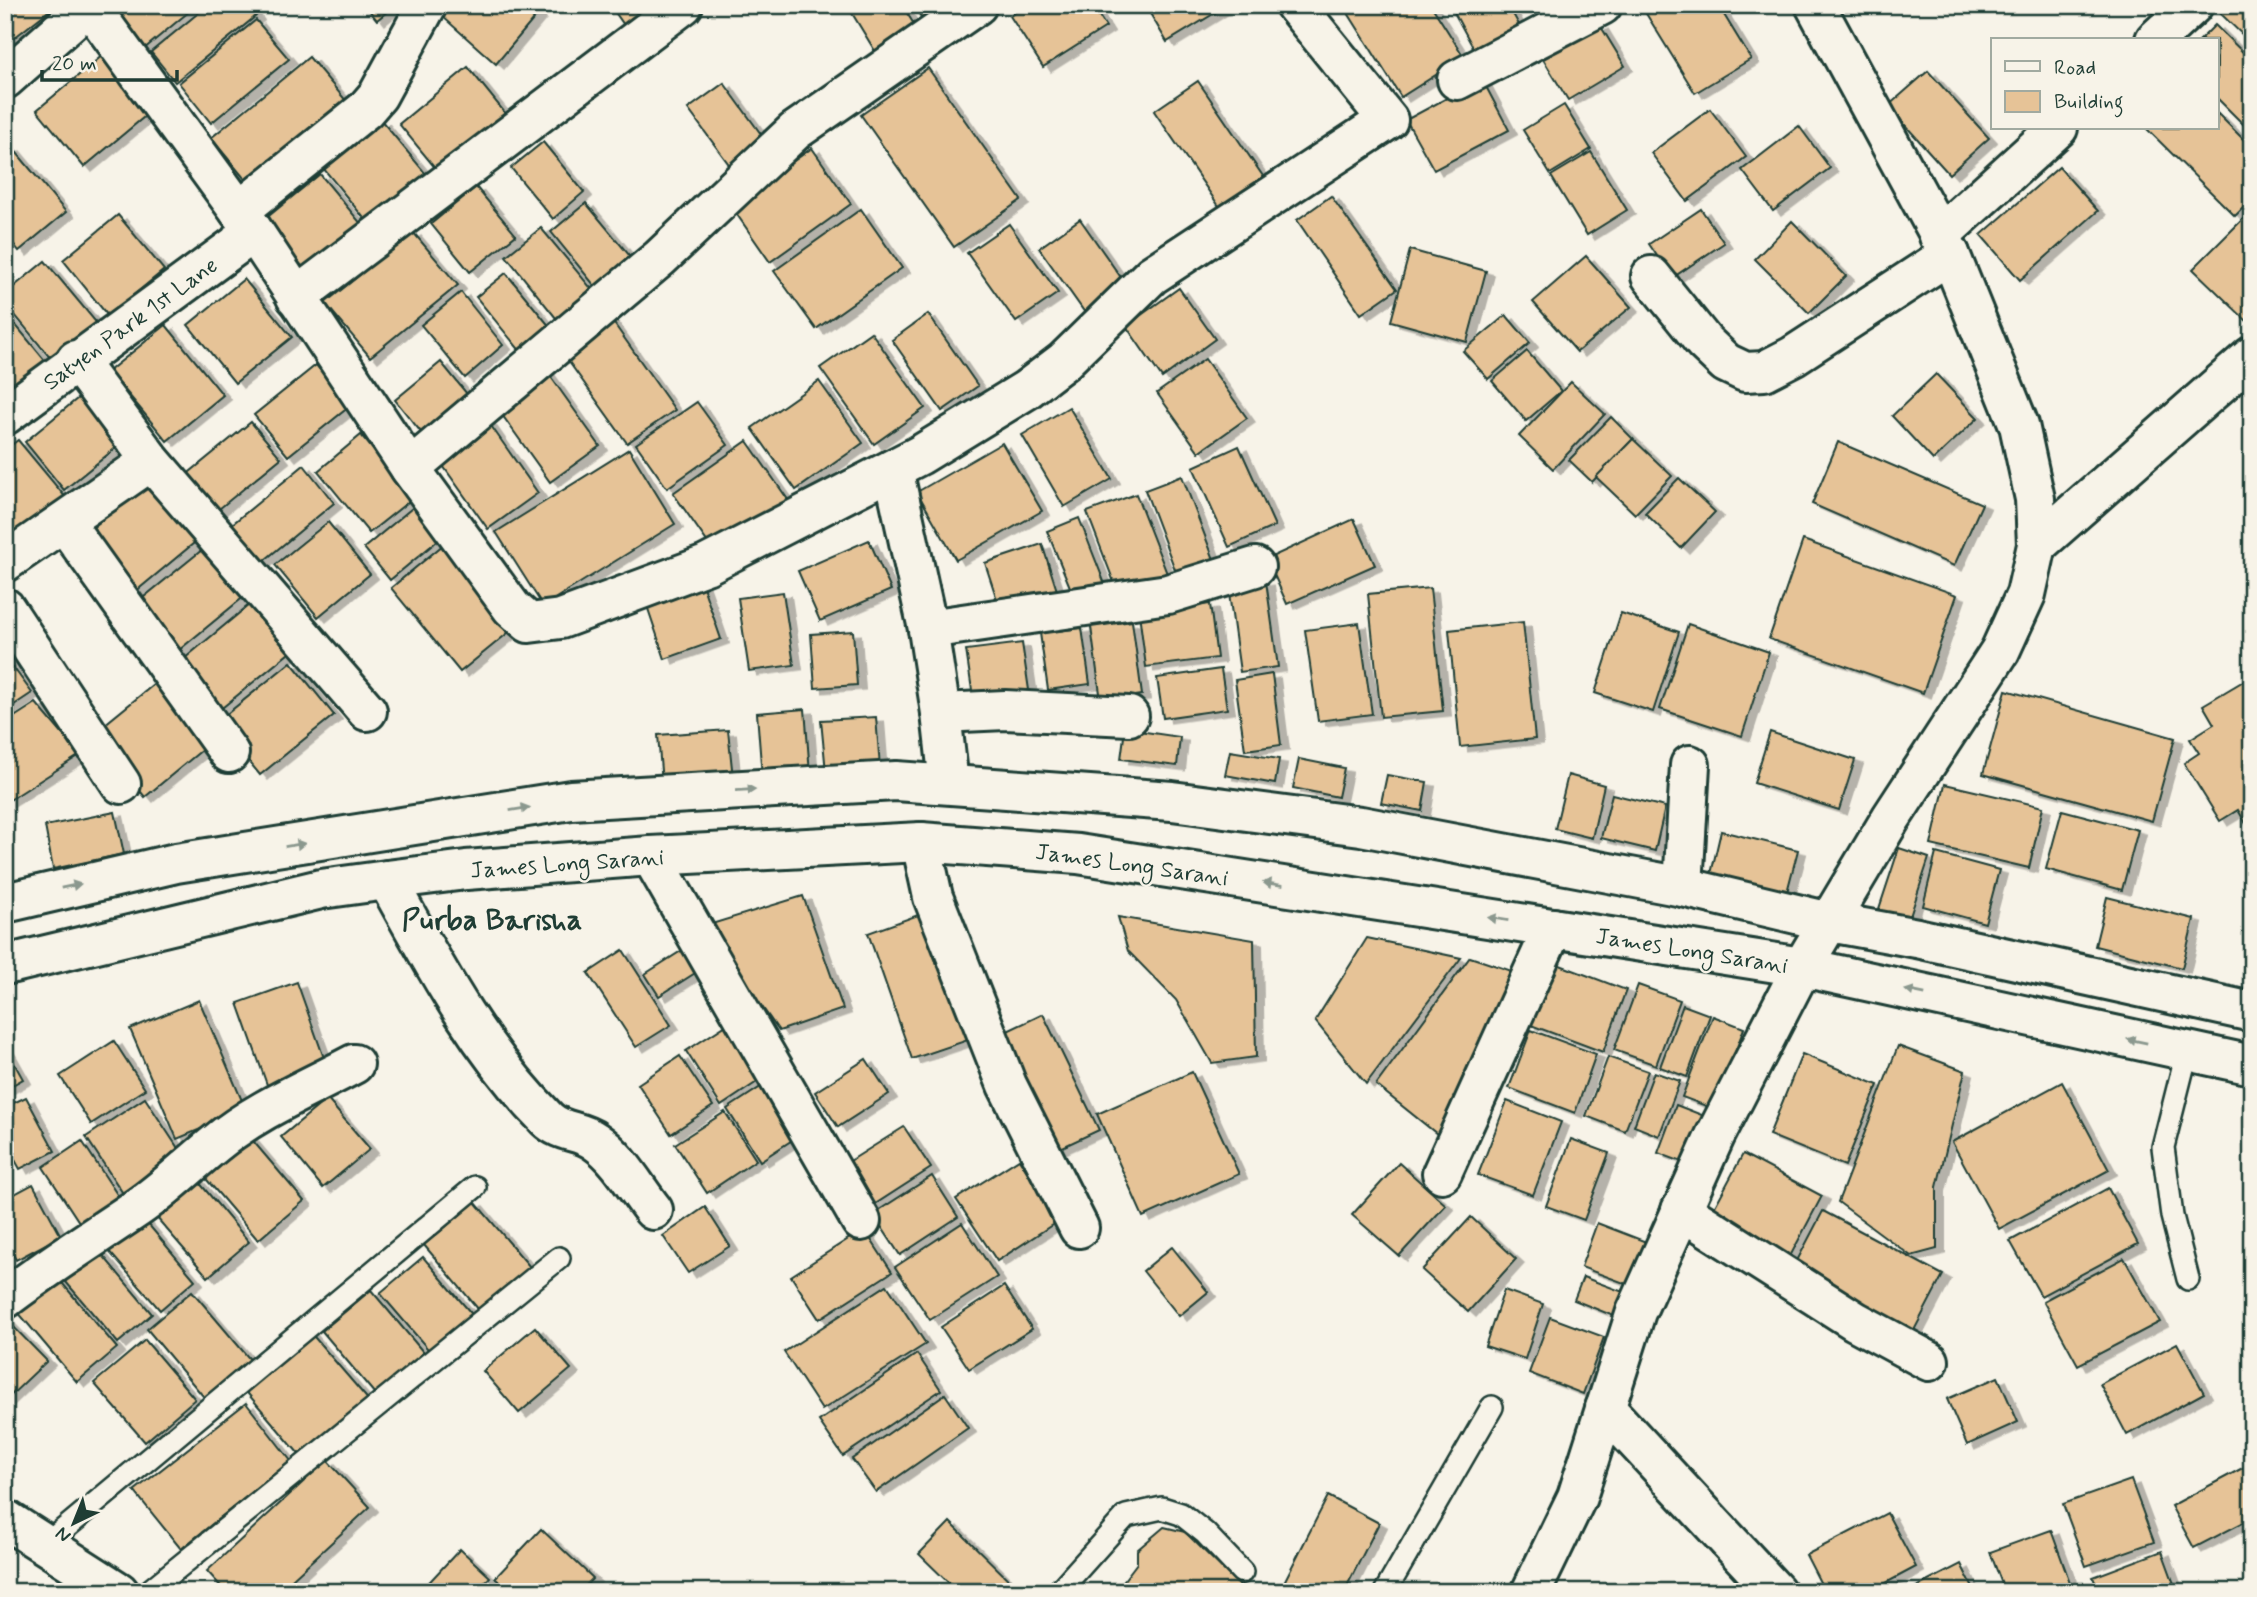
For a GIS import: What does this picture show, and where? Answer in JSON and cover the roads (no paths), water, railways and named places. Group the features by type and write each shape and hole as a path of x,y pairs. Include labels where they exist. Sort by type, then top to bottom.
{"street":[{"path":"5,79 89,5 244,219 410,468 512,608 529,623 561,619 706,565 893,469 1026,390 1064,361 1152,275 1388,120 1295,5"},
{"name":"Satyen Park 1st Lane","path":"5,415 76,360 238,244 244,219 365,110 378,95 427,5"},
{"path":"296,297 683,5"},
{"path":"410,468 660,258 796,131 977,5"},
{"path":"1457,80 1602,5"},
{"path":"1531,1592 1577,1497 1636,1312 1715,1136 1802,967 1891,818 2000,651 2026,594 2037,545 2035,499 2019,425 1945,245 1815,5"},
{"path":"2157,38 2193,5"},
{"path":"1651,276 1704,342 1726,363 1745,372 1764,371 1793,356 1945,245 2056,130"},
{"path":"2037,545 2252,356"},
{"path":"76,360 151,461 367,710"},
{"path":"5,562 151,461"},
{"path":"893,469 928,629 942,713 949,785"},
{"path":"64,522 229,753"},
{"path":"928,629 1168,594 1255,567"},
{"path":"5,608 121,784"},
{"path":"942,713 1005,710 1129,716"},
{"path":"1683,887 1690,765"},
{"path":"5,903 176,863 572,800 897,780 1172,801 1361,826 1683,887 1830,922 1917,938 2252,1012"},
{"path":"921,842 933,897 1007,1085 1079,1228"},
{"name":"James Long Sarani","path":"5,965 321,889 387,880 466,870 651,856 921,842 1078,854 1802,967 2252,1065"},
{"path":"651,856 860,1221"},
{"path":"387,880 466,1019 496,1059 550,1121 561,1130 593,1139 610,1154 653,1210"},
{"path":"1442,1173 1553,928"},
{"path":"5,1298 78,1245 137,1208 178,1177 216,1143 261,1113 354,1064"},
{"path":"1681,1210 1855,1321 1929,1361"},
{"path":"1605,1408 1776,1592"},
{"path":"18,1531 119,1592"}],"lane":[{"path":"2187,1052 2163,1147 2172,1216 2188,1279"},
{"path":"18,1531 475,1187"},
{"path":"148,1592 559,1258"},
{"path":"1385,1592 1492,1407"},
{"path":"1058,1592 1126,1516 1162,1508 1181,1514 1205,1533 1241,1572"}],"district":[{"name":"Purba Barisha","path":"492,919"}]}
